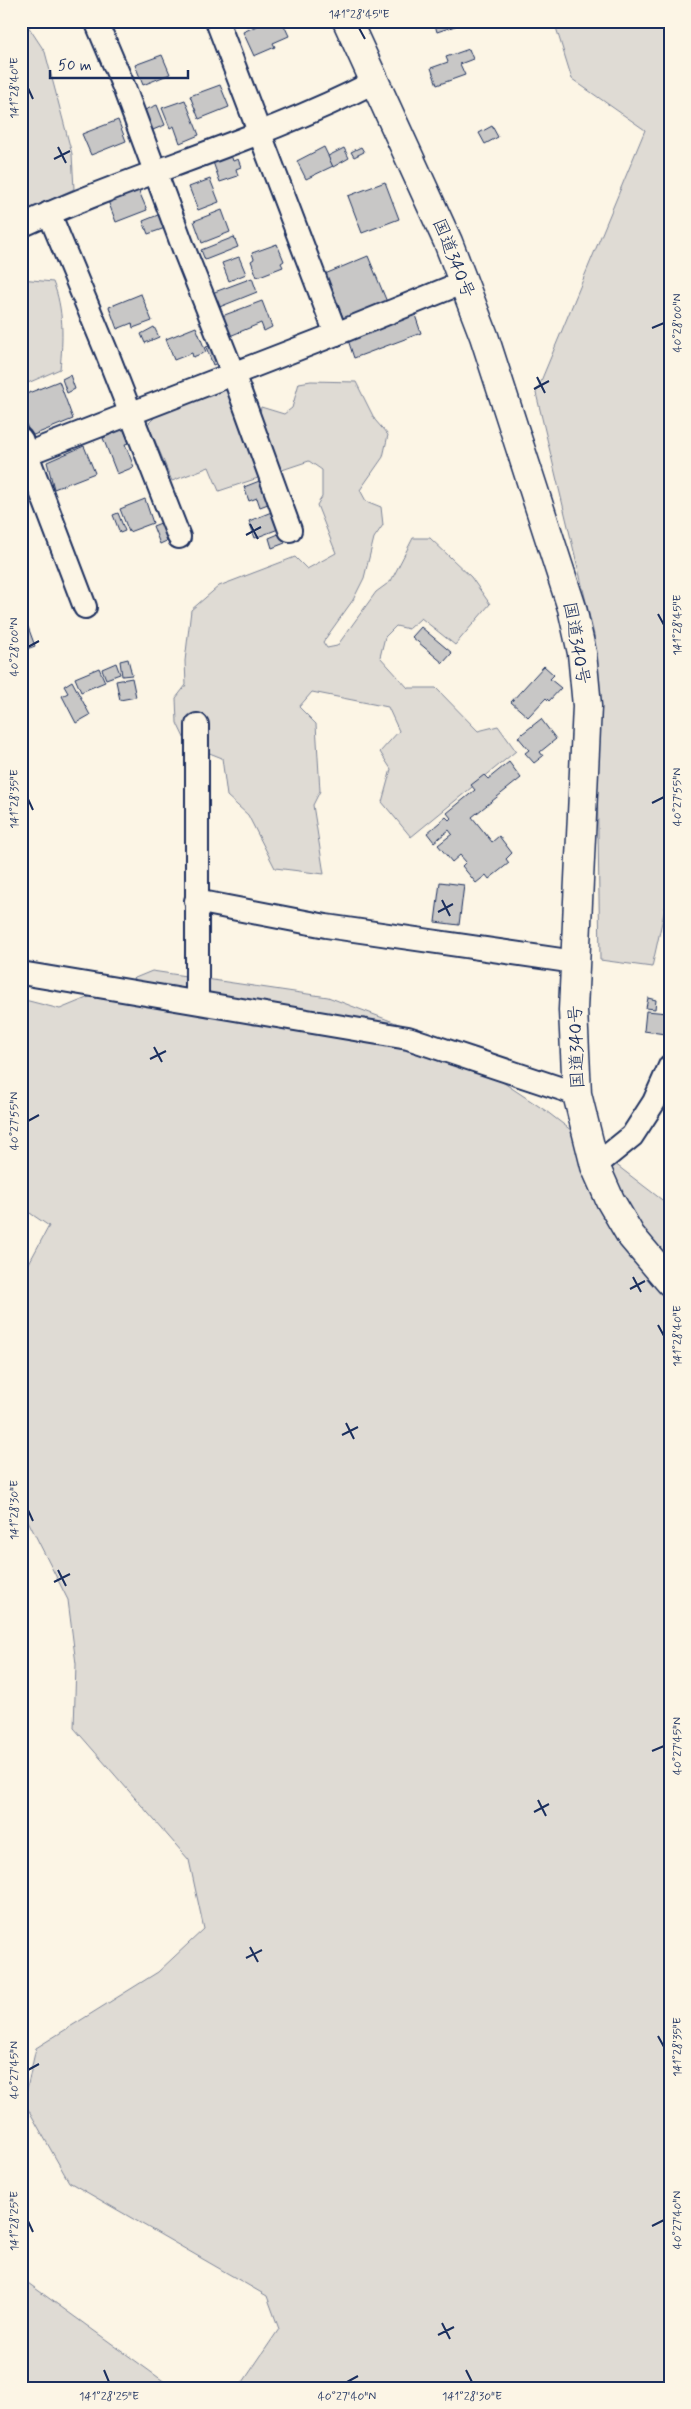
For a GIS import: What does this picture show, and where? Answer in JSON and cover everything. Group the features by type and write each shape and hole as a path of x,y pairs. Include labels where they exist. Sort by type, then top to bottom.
{"highway":[{"name":"国道340号","path":"347,21 430,200 464,282 557,558 582,653 587,706 574,962 573,1053 577,1094 595,1166 610,1200 632,1236 670,1282"}],"street":[{"path":"96,21 233,373 290,530"},
{"path":"217,21 336,334"},
{"path":"21,226 154,171 260,132 374,82"},
{"path":"49,213 131,413 179,537"},
{"path":"85,607 23,450 131,413 336,334 464,282"},
{"path":"197,725 197,1002"},
{"path":"196,901 326,926 574,962"},
{"path":"21,973 123,992 141,992 408,1038 577,1094"},
{"path":"595,1166 632,1136 654,1102 670,1066"}],"shaded area":[{"path":"554,21 670,21 670,886 652,967 600,960 595,639 536,393 645,130 572,79"},
{"path":"21,22 26,23 45,52 72,154 74,189 21,213"},
{"path":"21,279 53,282 61,313 62,347 60,369 21,386"},
{"path":"311,381 356,382 375,420 388,435 383,457 360,490 366,501 381,507 383,525 374,538 364,578 353,600 323,642 327,648 337,646 376,592 391,581 413,538 430,538 471,577 490,604 455,645 421,618 409,629 396,626 385,637 380,657 408,688 436,688 478,731 498,726 516,751 411,837 382,802 391,769 380,752 399,731 388,707 312,692 299,707 316,724 320,791 313,805 324,874 275,868 248,815 227,796 222,758 187,744 177,723 176,698 186,685 185,661 191,610 219,586 295,557 307,569 336,553 317,505 322,497 322,470 309,461 219,491 209,467 172,481 148,424 159,413 225,389 259,422 261,407 284,414 292,408 299,383"},
{"path":"152,971 328,997 438,1039 546,1111 670,1206 670,2388 239,2388 279,2329 267,2296 69,2182 24,2102 36,2048 158,1972 204,1929 189,1860 74,1728 76,1664 68,1600 21,1507 21,1278 49,1226 21,1207 21,999 60,1009"},
{"path":"21,2278 173,2388 21,2388"}],"building":[{"path":"268,21 282,21 289,36 273,43 275,47 254,56 243,32"},
{"path":"434,21 470,21 437,32"},
{"path":"469,49 473,59 460,64 465,75 437,85 431,68 448,62 446,57"},
{"path":"162,55 170,74 143,85 135,65"},
{"path":"220,85 229,107 199,119 190,96"},
{"path":"185,100 199,135 180,143 174,126 170,128 162,108"},
{"path":"157,105 165,125 148,132 140,112"},
{"path":"118,120 126,141 91,155 82,134"},
{"path":"492,126 498,137 485,144 479,133"},
{"path":"324,147 333,166 306,179 297,161"},
{"path":"361,147 364,152 354,157 351,152"},
{"path":"344,148 349,158 333,167 328,156"},
{"path":"231,155 233,161 238,159 241,167 236,169 238,176 220,182 213,162"},
{"path":"210,179 219,202 198,210 189,187"},
{"path":"385,182 399,219 362,233 348,196"},
{"path":"138,189 147,210 116,222 108,201"},
{"path":"222,210 230,232 202,243 194,221"},
{"path":"163,213 168,227 148,234 143,221"},
{"path":"234,237 238,247 205,260 201,250"},
{"path":"277,244 284,261 281,263 283,267 257,277 251,261 254,259 252,253"},
{"path":"368,256 387,302 344,320 325,274"},
{"path":"239,257 246,274 229,281 222,263"},
{"path":"252,278 257,292 217,308 212,293"},
{"path":"141,294 152,321 133,328 132,323 117,329 109,307"},
{"path":"262,301 272,327 264,331 261,323 230,336 222,316"},
{"path":"415,315 421,333 354,358 348,340"},
{"path":"154,327 159,337 145,343 141,334"},
{"path":"196,327 206,352 193,357 192,353 174,360 166,339"},
{"path":"213,345 220,362 213,365 206,347"},
{"path":"70,375 75,389 67,393 62,379"},
{"path":"59,381 73,419 31,436 21,412 21,396"},
{"path":"123,427 129,443 125,444 134,467 117,474 103,438 110,435 108,432"},
{"path":"84,446 95,473 54,489 47,462"},
{"path":"267,478 276,501 260,507 257,498 249,501 244,487"},
{"path":"145,499 153,523 129,532 120,509"},
{"path":"274,511 281,528 255,538 249,521"},
{"path":"118,513 125,531 120,533 113,515"},
{"path":"166,521 173,538 160,544 153,526"},
{"path":"281,533 285,543 272,548 269,538"},
{"path":"28,627 35,646 21,651 21,630"},
{"path":"421,627 452,653 443,663 412,637"},
{"path":"128,659 132,675 122,676 120,661"},
{"path":"116,663 120,674 106,679 102,669"},
{"path":"544,666 554,675 550,679 561,688 549,701 546,698 528,717 511,702"},
{"path":"99,668 105,682 81,692 75,678"},
{"path":"132,678 136,697 120,700 116,681"},
{"path":"72,681 90,715 76,723 62,696 68,693 64,686"},
{"path":"541,719 556,739 540,752 543,756 534,763 525,753 529,750 518,737"},
{"path":"509,762 521,778 472,817 492,842 499,836 512,853 506,859 509,863 489,879 486,875 476,883 462,866 466,862 460,855 452,862 438,845 452,834 449,830 434,842 427,833 446,817 449,820 451,818 447,813 475,790 471,785 484,775 488,779"},
{"path":"440,882 464,885 459,925 435,922"},
{"path":"648,998 656,1000 655,1009 646,1008"},
{"path":"646,1011 668,1013 665,1034 644,1031"}]}
